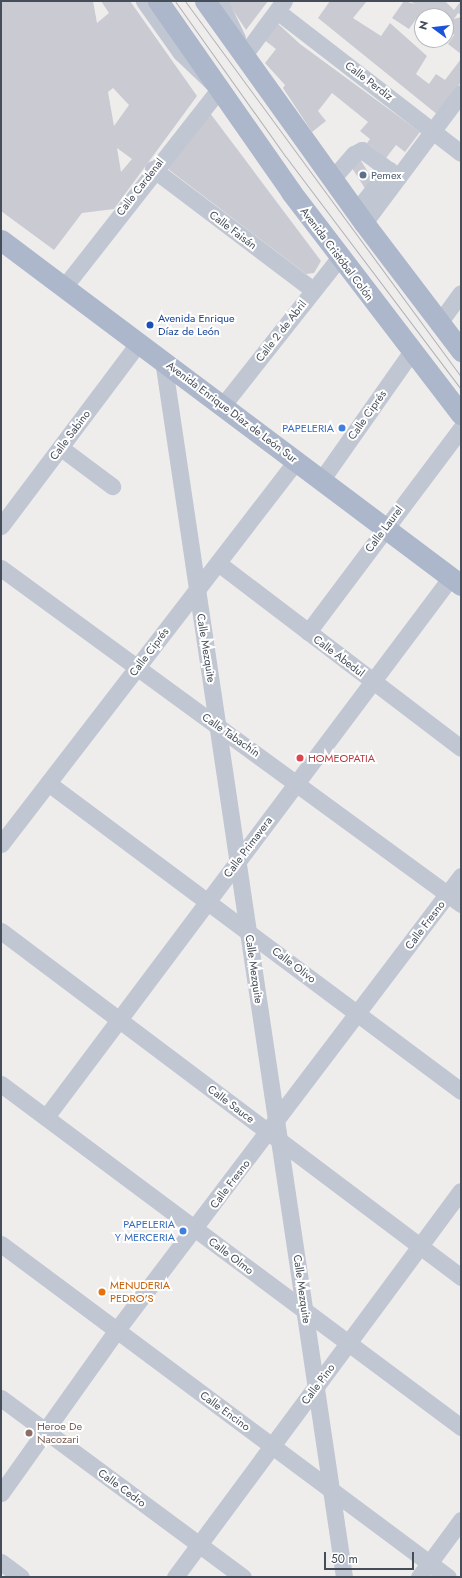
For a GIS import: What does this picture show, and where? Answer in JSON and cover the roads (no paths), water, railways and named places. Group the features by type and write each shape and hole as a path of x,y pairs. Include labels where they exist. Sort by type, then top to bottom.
{"main road":[{"name":"Avenida Cristóbal Colón","path":"158,1 339,258 461,414"},
{"path":"205,1 332,179 461,351"},
{"name":"Avenida Enrique Díaz de León Sur","path":"1,240 297,460 456,581"}],"street":[{"name":"Avenida Cristóbal Colón","path":"144,1 181,53 219,89"},
{"path":"219,1 231,21 244,55"},
{"path":"244,55 280,6"},
{"name":"Calle Perdiz","path":"280,6 461,153"},
{"name":"Calle Cardenal","path":"64,287 153,170 219,89"},
{"path":"360,217 394,174 433,130 461,93"},
{"path":"332,179 357,151 366,152 394,174"},
{"name":"Calle Faisán","path":"153,170 314,290"},
{"name":"Calle 2 de Abril","path":"223,405 339,258"},
{"path":"439,323 461,292"},
{"name":"Calle Sabino","path":"1,526 138,342"},
{"name":"Calle Ciprés","path":"322,479 412,351"},
{"name":"Calle Mezquite","path":"163,360 238,860 275,1132 305,1311 344,1577"},
{"name":"Calle Laurel","path":"308,632 461,428"},
{"path":"60,448 112,486"},
{"name":"Calle Ciprés","path":"1,844 297,460"},
{"name":"Calle Abedul","path":"218,563 461,748"},
{"name":"Calle Tabachín","path":"1,568 137,668 297,781 454,899"},
{"name":"Calle Primavera","path":"46,1117 372,680 456,581"},
{"name":"Calle Olivo","path":"48,783 208,900 461,1091"},
{"name":"Calle Fresno","path":"1,1493 46,1432 116,1331 275,1132 359,1013 454,899 461,876"},
{"name":"Calle Sauce","path":"1,931 118,1019 275,1132 461,1277"},
{"name":"Calle Olmo","path":"1,1084 305,1311 350,1342 461,1427"},
{"name":"Calle Pino","path":"176,1577 316,1385 350,1342 461,1191"},
{"name":"Calle Encino","path":"1,1244 448,1577"},
{"name":"Calle Cedro","path":"1,1398 243,1577"},
{"path":"419,1577 461,1520"},
{"path":"1,1562 21,1577"}],"tram line":[{"path":"175,1 286,157 461,389"},
{"path":"185,1 461,377"}],"place":[{"name":"Pemex","path":"363,175"},
{"name":"Avenida Enrique Díaz de León","path":"150,325"},
{"name":"PAPELERIA","path":"342,428"},
{"name":"HOMEOPATIA","path":"300,758"},
{"name":"PAPELERIA Y MERCERIA","path":"183,1231"},
{"name":"MENUDERIA PEDRO'S","path":"102,1292"},
{"name":"Heroe De Nacozari","path":"29,1433"}]}
